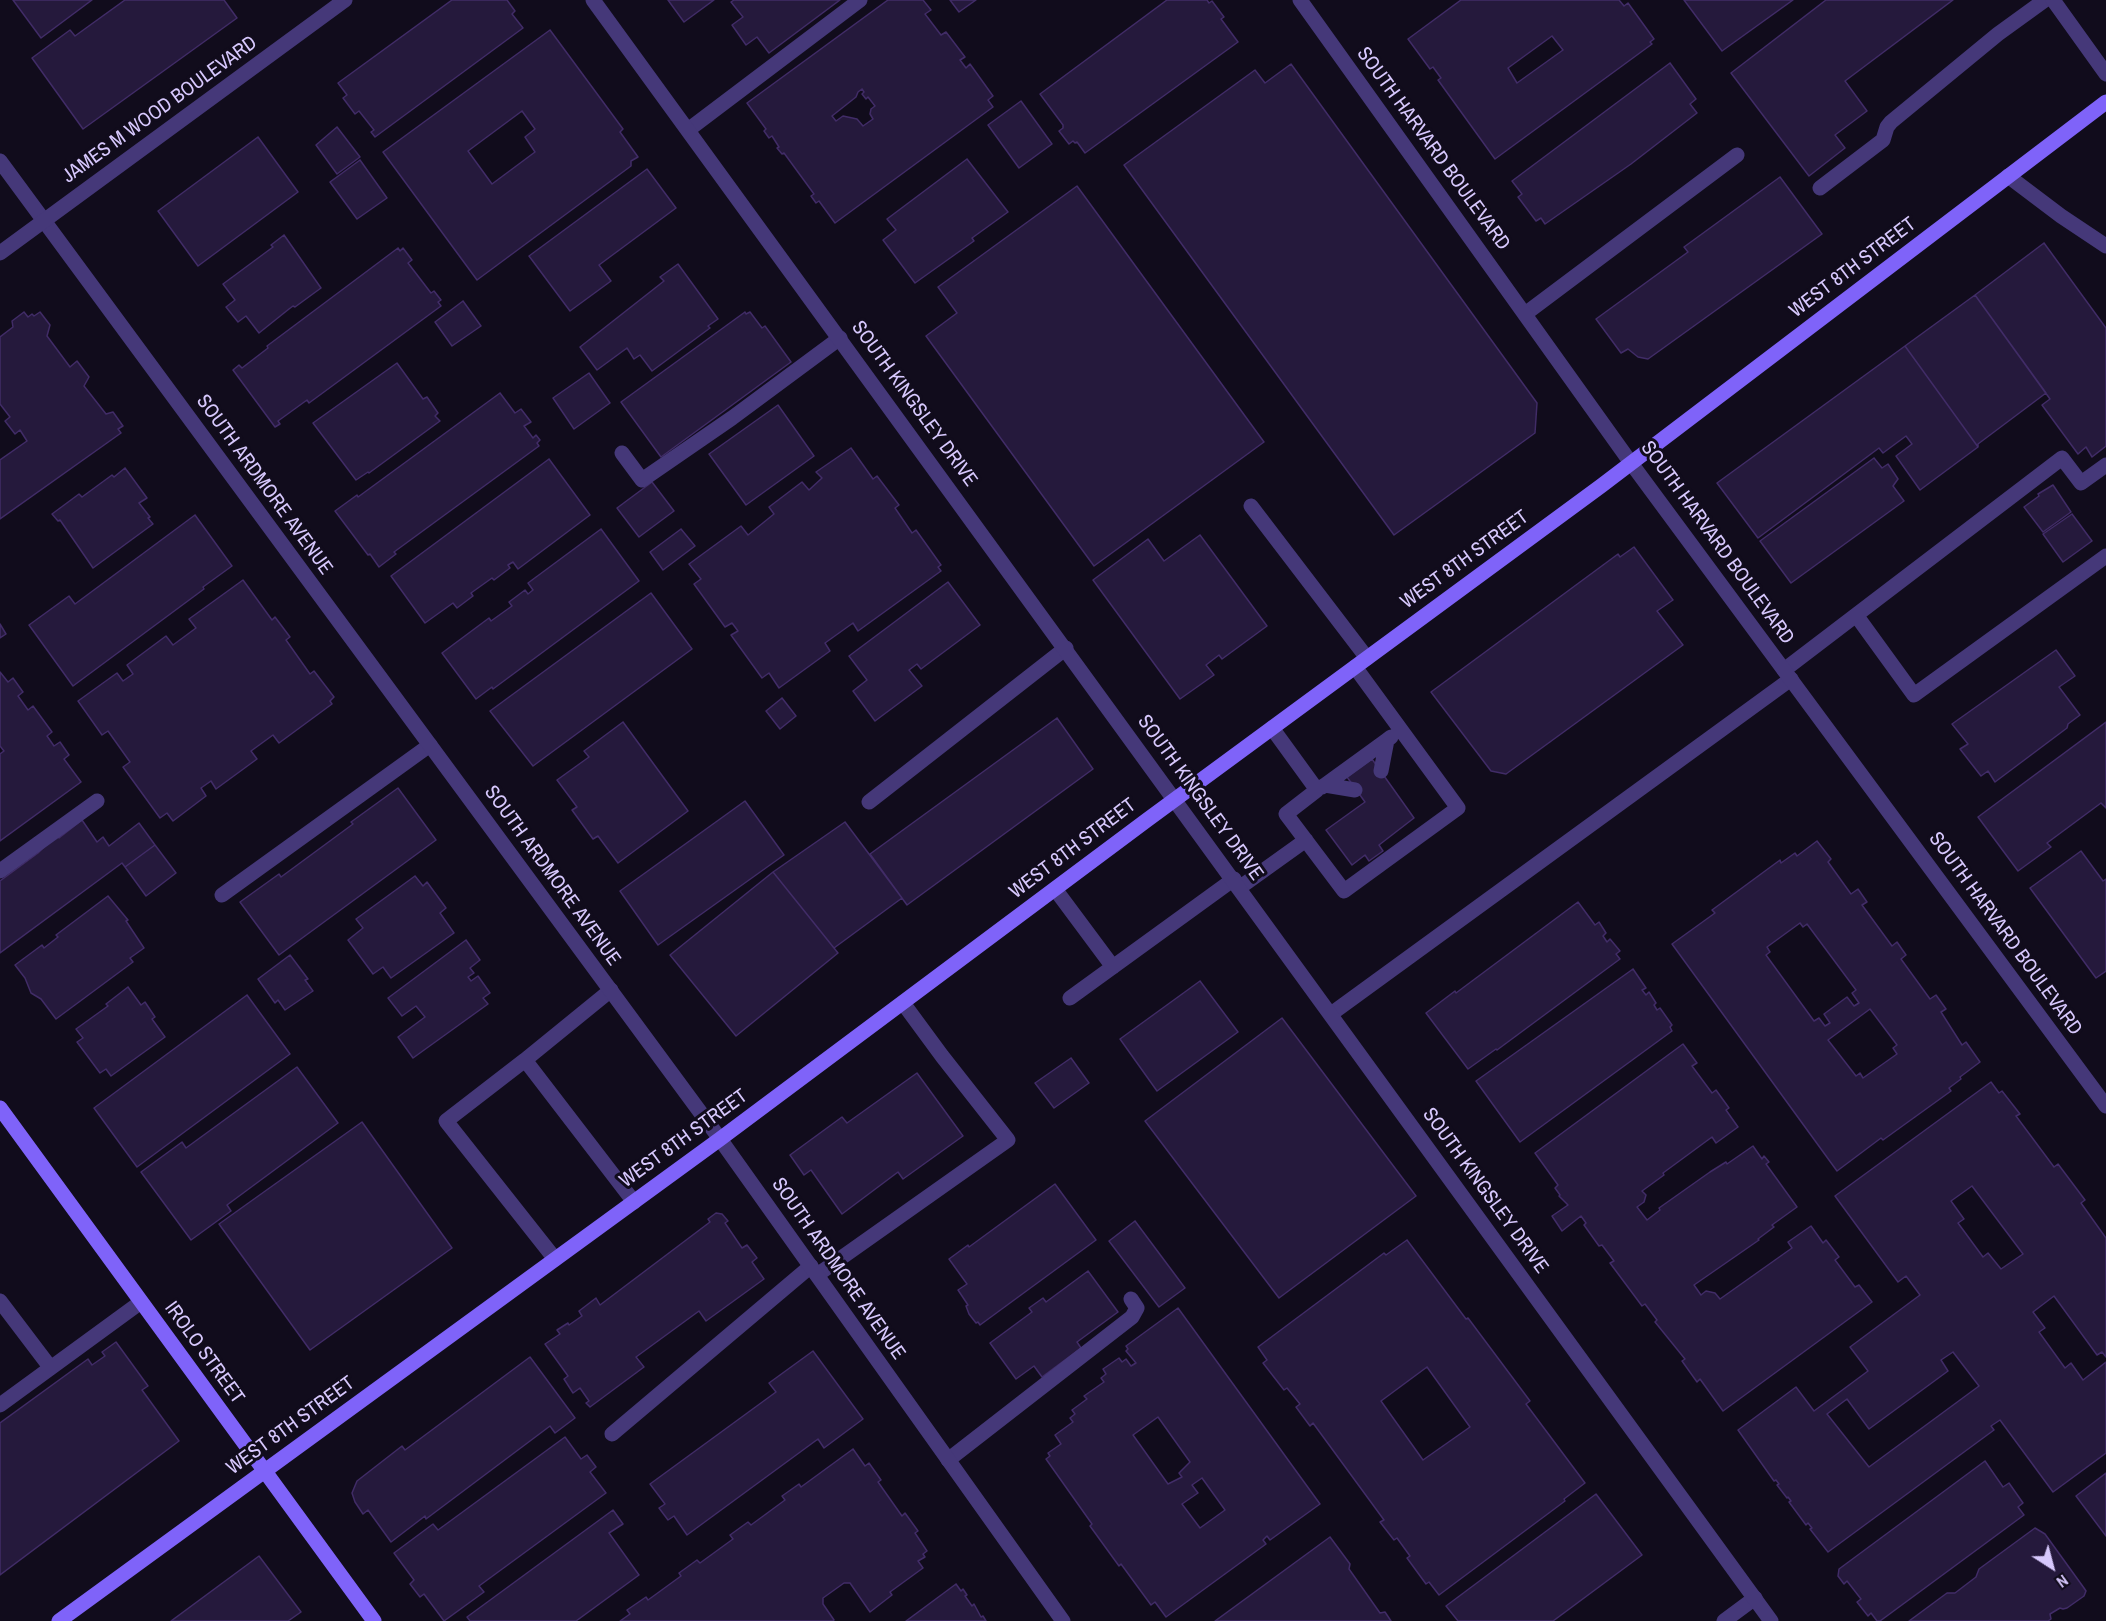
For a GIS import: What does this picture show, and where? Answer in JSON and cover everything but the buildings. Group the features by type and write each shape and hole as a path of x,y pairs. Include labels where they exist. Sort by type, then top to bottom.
{"main road":[{"name":"WEST 8TH STREET","path":"60,1621 720,1139 1175,799 1631,463 2106,102"},
{"name":"IROLO STREET","path":"0,1108 374,1621"}],"street":[{"name":"JAMES M WOOD BOULEVARD","path":"0,253 345,0"},
{"name":"SOUTH KINGSLEY DRIVE","path":"593,0 1771,1621"},
{"path":"688,130 860,0"},
{"name":"SOUTH HARVARD BOULEVARD","path":"1300,0 1631,463 2106,1106"},
{"path":"1820,188 1882,140 1891,122 1998,34 2045,0"},
{"path":"2053,0 2106,74"},
{"path":"1525,314 1737,155"},
{"name":"SOUTH ARDMORE AVENUE","path":"0,161 720,1139 1063,1621"},
{"path":"2008,176 2106,246"},
{"path":"622,453 642,480 732,418 840,338"},
{"path":"1331,1014 1788,675 1856,615 2062,458 2081,483 2106,465"},
{"path":"1251,506 1361,663 1400,730 1458,808 1344,891 1287,814 1400,730"},
{"path":"1856,615 1914,695 2106,556"},
{"path":"869,802 1066,648"},
{"path":"1272,728 1321,788 1355,790"},
{"path":"1381,771 1387,740"},
{"path":"222,895 430,745"},
{"path":"0,872 97,801"},
{"path":"1070,998 1113,967 1306,840"},
{"path":"1054,889 1113,967"},
{"path":"555,1259 446,1121 611,990"},
{"path":"612,1434 814,1271 1008,1140 903,1002"},
{"path":"525,1060 634,1202"},
{"path":"948,1460 1132,1317 1137,1308 1131,1299"},
{"path":"0,1301 50,1367"},
{"path":"0,1405 141,1302"},
{"path":"1724,1621 1755,1598"}]}
